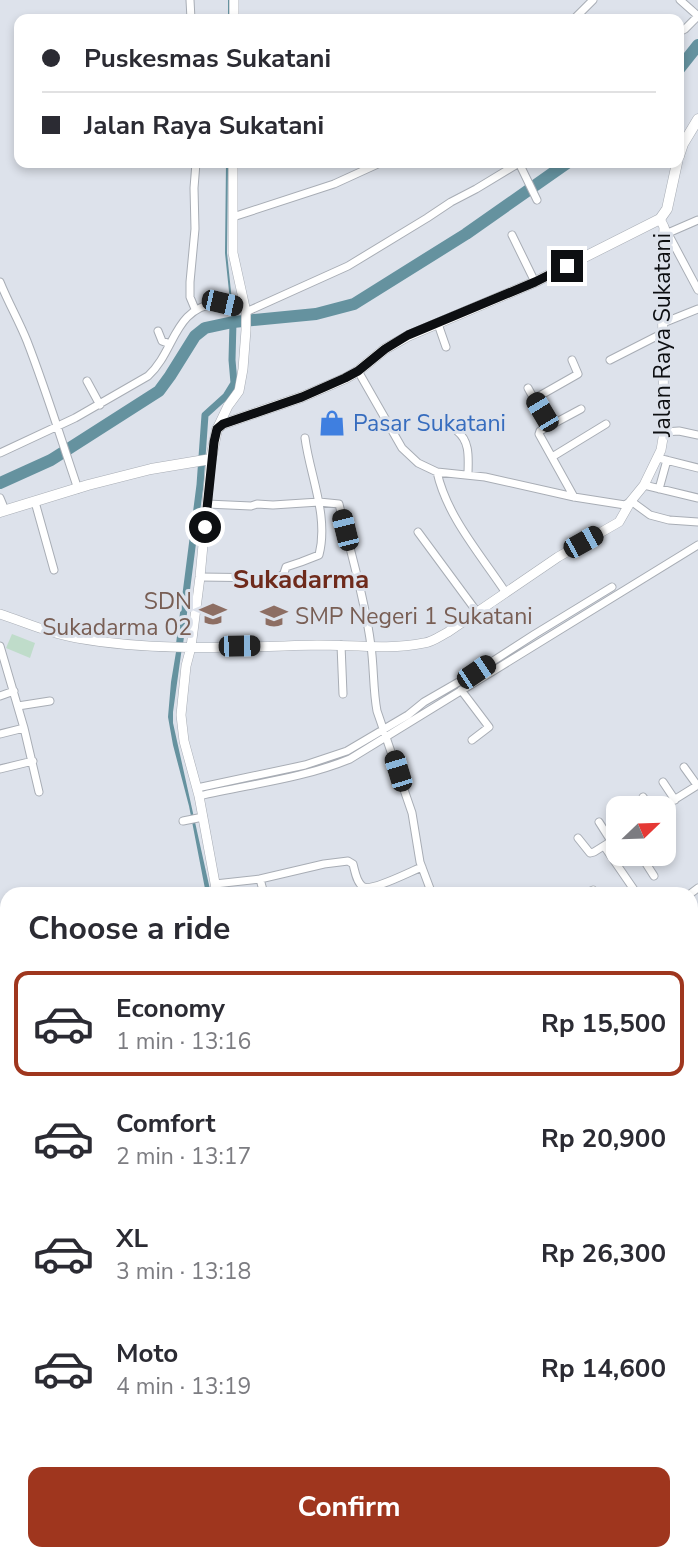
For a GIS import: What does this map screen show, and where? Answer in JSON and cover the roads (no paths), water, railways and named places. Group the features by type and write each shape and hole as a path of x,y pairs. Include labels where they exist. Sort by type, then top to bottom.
{"main road":[{"path":"684,142 698,119"},
{"name":"Jalan Raya Sukatani","path":"217,429 223,424 302,397 345,378 408,335 664,226 676,168"},
{"path":"2,506 35,502 166,466 204,461 217,429"}],"street":[{"path":"579,14 593,0"},
{"path":"680,0 698,16 684,30"},
{"path":"195,168 190,297 195,309"},
{"path":"217,429 239,391 246,330 233,253 233,168"},
{"path":"233,217 334,184 369,168"},
{"path":"0,453 58,427 148,376 163,358 184,321 195,309 222,303 243,310 348,265 511,168"},
{"path":"522,168 537,200"},
{"path":"698,220 664,226 698,290"},
{"name":"Jalan Raya Sukatani","path":"0,614 76,638 125,645 182,648 341,645 371,647 422,644 448,632 558,557 619,522 662,459 664,226"},
{"path":"512,235 535,282"},
{"path":"0,282 26,337 78,489"},
{"path":"610,360 698,309"},
{"path":"438,324 446,347"},
{"path":"158,331 162,341 170,344"},
{"path":"534,398 578,374 572,360"},
{"path":"358,371 402,448 418,463 437,472 485,477 574,497 625,505 631,501 650,515 669,520 698,522"},
{"path":"87,381 100,405"},
{"path":"528,388 550,426"},
{"path":"574,497 539,434 581,409"},
{"path":"552,457 606,424"},
{"path":"457,431 466,442 468,475"},
{"path":"664,432 679,431 698,435"},
{"path":"200,577 279,578 286,567 318,555 321,523 319,502 304,438"},
{"path":"659,489 662,459 698,468"},
{"path":"204,461 207,505 200,577 182,648 185,673 181,715 184,741 198,792 194,819 215,887"},
{"path":"437,472 442,492 453,512 506,593"},
{"path":"645,485 698,498"},
{"path":"35,502 54,570"},
{"path":"207,505 251,506 319,502 339,504 364,608 371,647 374,696 412,813 418,856 429,887"},
{"path":"418,532 477,612"},
{"path":"386,737 424,702 495,664 698,545"},
{"path":"198,792 256,775 276,776 322,770 332,761 350,759 461,690 495,664 612,587"},
{"path":"341,645 343,694"},
{"path":"0,646 2,663 14,691 39,792"},
{"path":"461,690 489,727 472,740"},
{"path":"0,696 14,691"},
{"path":"18,706 50,701"},
{"path":"0,734 24,728"},
{"path":"0,769 33,761"},
{"path":"676,799 698,785 684,767"},
{"path":"256,775 263,783"},
{"path":"198,792 263,783 276,776"},
{"path":"663,782 672,796"},
{"path":"599,822 606,833"},
{"path":"578,838 590,853 606,844"},
{"path":"225,887 348,861 353,864 362,887"},
{"path":"623,866 634,887"},
{"path":"648,866 654,876"},
{"path":"374,887 422,867"},
{"path":"260,879 262,887"}],"water":[{"path":"178,640 183,640 173,723 209,887 205,887 189,806 173,745 168,717"}],"waterway":[{"path":"229,0 229,14"},
{"path":"684,63 698,45"},
{"path":"227,168 226,253 231,301"},
{"path":"0,483 51,460 159,391 195,336 205,328 233,322 316,314 354,304 466,234 560,168"},
{"path":"232,307 233,322"},
{"path":"179,648 200,485 205,415 226,396 234,383 233,322"}],"place":[{"name":"Pasar Sukatani","path":"332,423"},
{"name":"SDN Sukadarma 02","path":"213,614"},
{"name":"SMP Negeri 1 Sukatani","path":"274,616"}],"district":[{"name":"Sukadarma","path":"301,579"}]}
